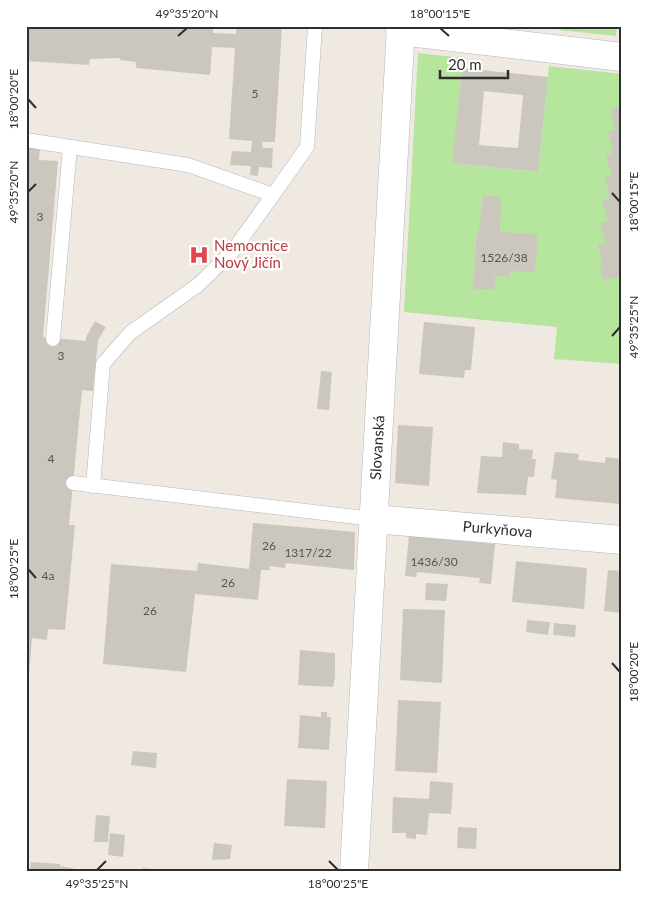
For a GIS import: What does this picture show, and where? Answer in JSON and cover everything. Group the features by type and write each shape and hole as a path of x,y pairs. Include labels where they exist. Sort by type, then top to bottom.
{"street":[{"path":"401,29 622,57"},
{"name":"Slovanská","path":"354,871 372,519 401,29"},
{"name":"Purkyňova","path":"372,519 622,540"}],"lane":[{"path":"93,486 103,364 130,333 198,285 232,252 306,147 315,26"},
{"path":"26,140 188,165 273,195"},
{"path":"53,338 70,147"},
{"path":"73,483 372,519"}],"green space":[{"path":"559,26 617,26 616,36 559,30"},
{"path":"418,53 463,58 453,163 538,172 549,66 622,74 622,364 554,359 557,327 404,312"}],"building":[{"path":"26,26 213,26 213,33 236,34 237,26 282,26 275,142 262,142 263,148 273,148 272,168 259,167 258,176 250,175 251,166 230,165 232,151 251,152 252,141 229,139 235,48 212,47 210,75 136,68 136,62 120,60 120,58 90,59 89,65 26,61"},
{"path":"462,68 548,77 538,172 452,163","holes":["484,91 523,95 518,148 479,145"]},
{"path":"622,106 622,276 603,280 600,268 595,267 603,265 598,245 606,243 600,223 608,221 602,200 610,198 605,177 612,175 605,155 613,153 608,132 615,130 610,109"},
{"path":"26,147 40,148 39,160 58,161 43,337 86,341 86,337 95,321 106,327 98,340 93,391 82,390 69,525 75,525 65,630 48,629 47,640 32,638 28,689"},
{"path":"483,195 501,197 500,232 538,234 535,272 510,271 510,277 495,276 494,290 473,289 477,231 479,231"},
{"path":"424,322 475,327 471,370 465,370 464,378 419,374"},
{"path":"321,371 332,372 329,410 317,409"},
{"path":"398,425 433,427 429,486 395,483"},
{"path":"503,442 519,444 519,449 533,450 532,459 536,459 534,477 528,477 526,495 477,493 481,456 502,457"},
{"path":"555,452 579,454 578,460 605,463 606,457 622,459 621,504 555,498 557,480 551,479"},
{"path":"253,523 355,532 354,570 286,563 285,568 270,566 270,570 261,570 258,600 195,594 186,672 103,664 111,564 197,571 198,563 249,569"},
{"path":"409,536 495,544 491,584 479,583 480,578 417,572 416,577 405,576"},
{"path":"516,561 587,568 584,609 512,602"},
{"path":"608,570 622,571 622,613 604,611"},
{"path":"426,583 448,584 446,601 425,600"},
{"path":"403,609 445,610 442,683 400,680"},
{"path":"527,620 550,622 548,635 526,632"},
{"path":"554,623 576,625 575,637 553,635"},
{"path":"300,650 335,653 333,687 298,685"},
{"path":"398,700 441,702 437,773 395,771"},
{"path":"321,712 327,712 327,717 331,717 329,750 298,748 300,715 321,717"},
{"path":"133,751 157,753 156,768 131,765"},
{"path":"287,779 327,781 325,828 284,826"},
{"path":"430,781 453,783 451,814 429,813 427,835 416,834 416,839 406,838 406,833 392,833 393,797 429,799"},
{"path":"96,815 110,816 108,842 94,842"},
{"path":"458,827 477,828 476,849 457,848"},
{"path":"110,833 125,835 123,857 108,855"},
{"path":"214,843 232,845 230,859 212,860"},
{"path":"31,862 60,864 60,866 87,871 30,871"},
{"path":"142,868 155,869 155,871 142,871"}],"place":[{"name":"Nemocnice Nový Jičín","path":"199,255"}]}
